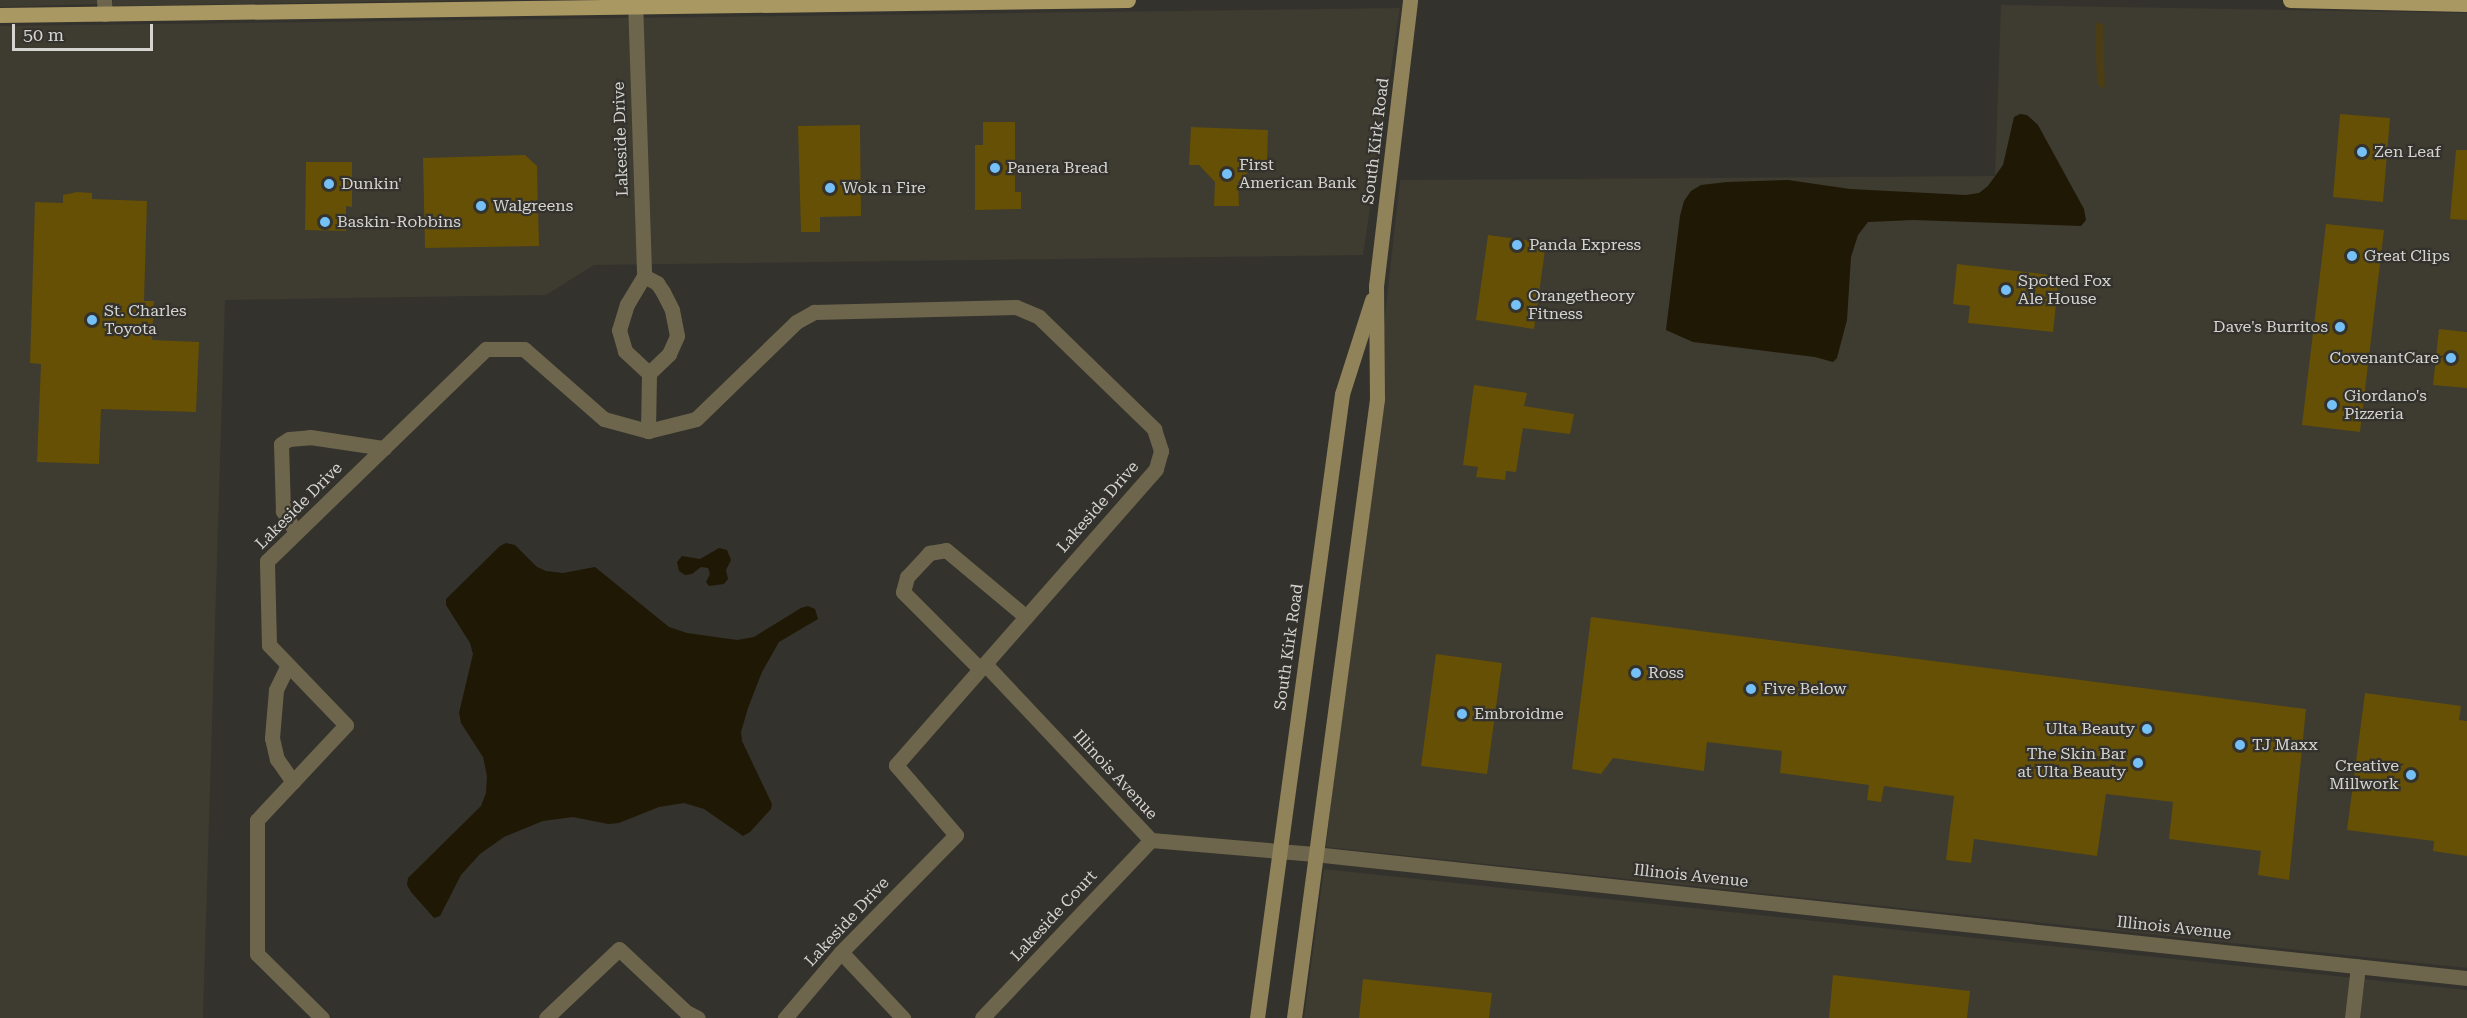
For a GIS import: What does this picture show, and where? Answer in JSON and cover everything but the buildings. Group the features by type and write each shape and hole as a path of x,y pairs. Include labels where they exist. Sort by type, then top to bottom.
{"main road":[{"path":"635,3 725,0"},
{"path":"0,15 105,7 1128,0"},
{"name":"South Kirk Road","path":"1294,1018 1314,854 1377,399 1376,286 1410,0"},
{"path":"2290,0 2467,4"},
{"name":"South Kirk Road","path":"1257,1018 1342,394 1376,286"}],"street":[{"name":"Lakeside Drive","path":"635,3 644,276"},
{"path":"648,432 650,373 669,354 677,336 672,310 663,292 657,283 644,276 627,304 620,330 625,351 650,373"},
{"name":"Lakeside Drive","path":"322,1018 256,954 256,820 346,725 269,645 267,561 486,349 524,349 604,419 648,432 696,419 796,322 814,312 1016,307 1039,317 1154,429 1161,452 1156,469 896,765 956,835 841,952 784,1018"},
{"path":"296,532 283,511 280,444 289,439 310,437 384,448"},
{"name":"Illinois Avenue","path":"1026,617 946,550 929,554 907,577 903,592 982,667 1151,840 1314,854 2467,978"},
{"path":"288,665 276,690 272,738 277,759 293,782"},
{"name":"Lakeside Court","path":"982,1018 1151,840"},
{"path":"546,1018 619,949 686,1012 698,1018"},
{"path":"841,952 903,1018"},
{"path":"2352,1018 2358,966"}],"shaded area":[{"path":"0,0 98,0 98,4 0,7"},
{"path":"113,0 492,0 113,6"},
{"path":"2001,5 2467,13 2467,968 1326,847 1400,180 1995,176"},
{"path":"1400,8 1363,255 594,265 546,295 225,300 203,1018 0,1018 0,26"},
{"path":"2097,22 2103,25 2105,87 2102,88 2097,84 2095,25"},
{"path":"2020,114 2027,115 2038,125 2084,209 2086,220 2081,226 1913,220 1868,222 1858,235 1851,257 1847,320 1837,358 1833,362 1815,357 1693,342 1666,330 1680,216 1684,201 1691,191 1701,185 1727,182 1788,180 1850,189 1966,195 1979,193 1988,186 2003,165 2014,117"},
{"path":"506,543 515,545 537,567 546,571 563,573 595,567 669,627 687,633 737,640 754,637 808,606 815,609 818,619 779,642 762,672 748,708 741,732 742,741 772,804 771,809 750,832 743,836 704,809 684,803 659,807 619,823 608,824 573,817 543,821 504,837 480,854 461,875 440,916 434,918 411,892 407,885 408,878 481,806 486,793 487,776 483,757 461,723 459,713 473,654 470,643 446,605 446,599 500,546"},
{"path":"719,548 727,550 731,560 726,570 728,579 724,584 709,586 706,582 710,574 708,568 701,567 692,574 685,575 679,571 677,562 682,556 700,559"},
{"path":"1324,869 2467,990 2467,1018 1304,1018"}],"place":[{"name":"Zen Leaf","path":"2362,152"},
{"name":"Panera Bread","path":"995,168"},
{"name":"First American Bank","path":"1227,174"},
{"name":"Dunkin'","path":"329,184"},
{"name":"Wok n Fire","path":"830,188"},
{"name":"Walgreens","path":"481,206"},
{"name":"Baskin-Robbins","path":"325,222"},
{"name":"Panda Express","path":"1517,245"},
{"name":"Great Clips","path":"2352,256"},
{"name":"Spotted Fox Ale House","path":"2006,290"},
{"name":"Orangetheory Fitness","path":"1516,305"},
{"name":"St. Charles Toyota","path":"92,320"},
{"name":"Dave's Burritos","path":"2340,327"},
{"name":"CovenantCare","path":"2451,358"},
{"name":"Giordano's Pizzeria","path":"2332,405"},
{"name":"Ross","path":"1636,673"},
{"name":"Five Below","path":"1751,689"},
{"name":"Embroidme","path":"1462,714"},
{"name":"Ulta Beauty","path":"2147,729"},
{"name":"TJ Maxx","path":"2240,745"},
{"name":"The Skin Bar at Ulta Beauty","path":"2138,763"},
{"name":"Creative Millwork","path":"2411,775"}]}
